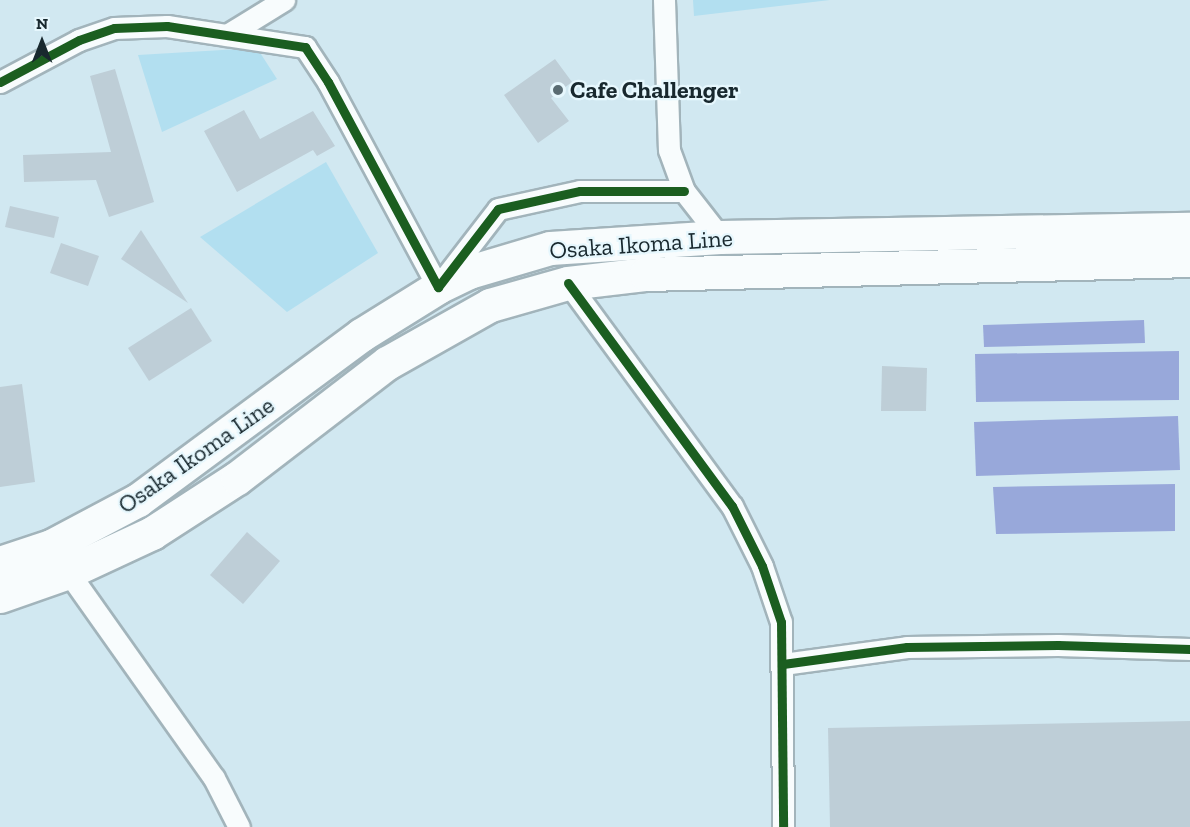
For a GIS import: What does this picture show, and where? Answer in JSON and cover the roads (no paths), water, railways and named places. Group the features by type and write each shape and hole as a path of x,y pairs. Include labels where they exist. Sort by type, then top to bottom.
{"main road":[{"name":"Osaka Ikoma Line","path":"0,563 51,546 138,500 361,335 438,287 469,272 550,248 720,237 1190,229"},
{"name":"Osaka Ikoma Line","path":"0,596 68,572 152,533 237,478 397,357 490,304 568,283 646,274 1190,260"}],"street":[{"path":"227,35 284,0"},
{"path":"664,0 669,150 684,191 720,237"},
{"path":"0,82 79,40 114,28 167,26 305,47 328,82 438,287 498,209 580,191 684,191"},
{"path":"568,283 732,506 762,566 781,622 783,827"},
{"path":"68,572 214,778 238,827"},
{"path":"783,664 907,647 1058,645 1190,649"}],"place":[{"name":"Cafe Challenger","path":"558,90"}]}
